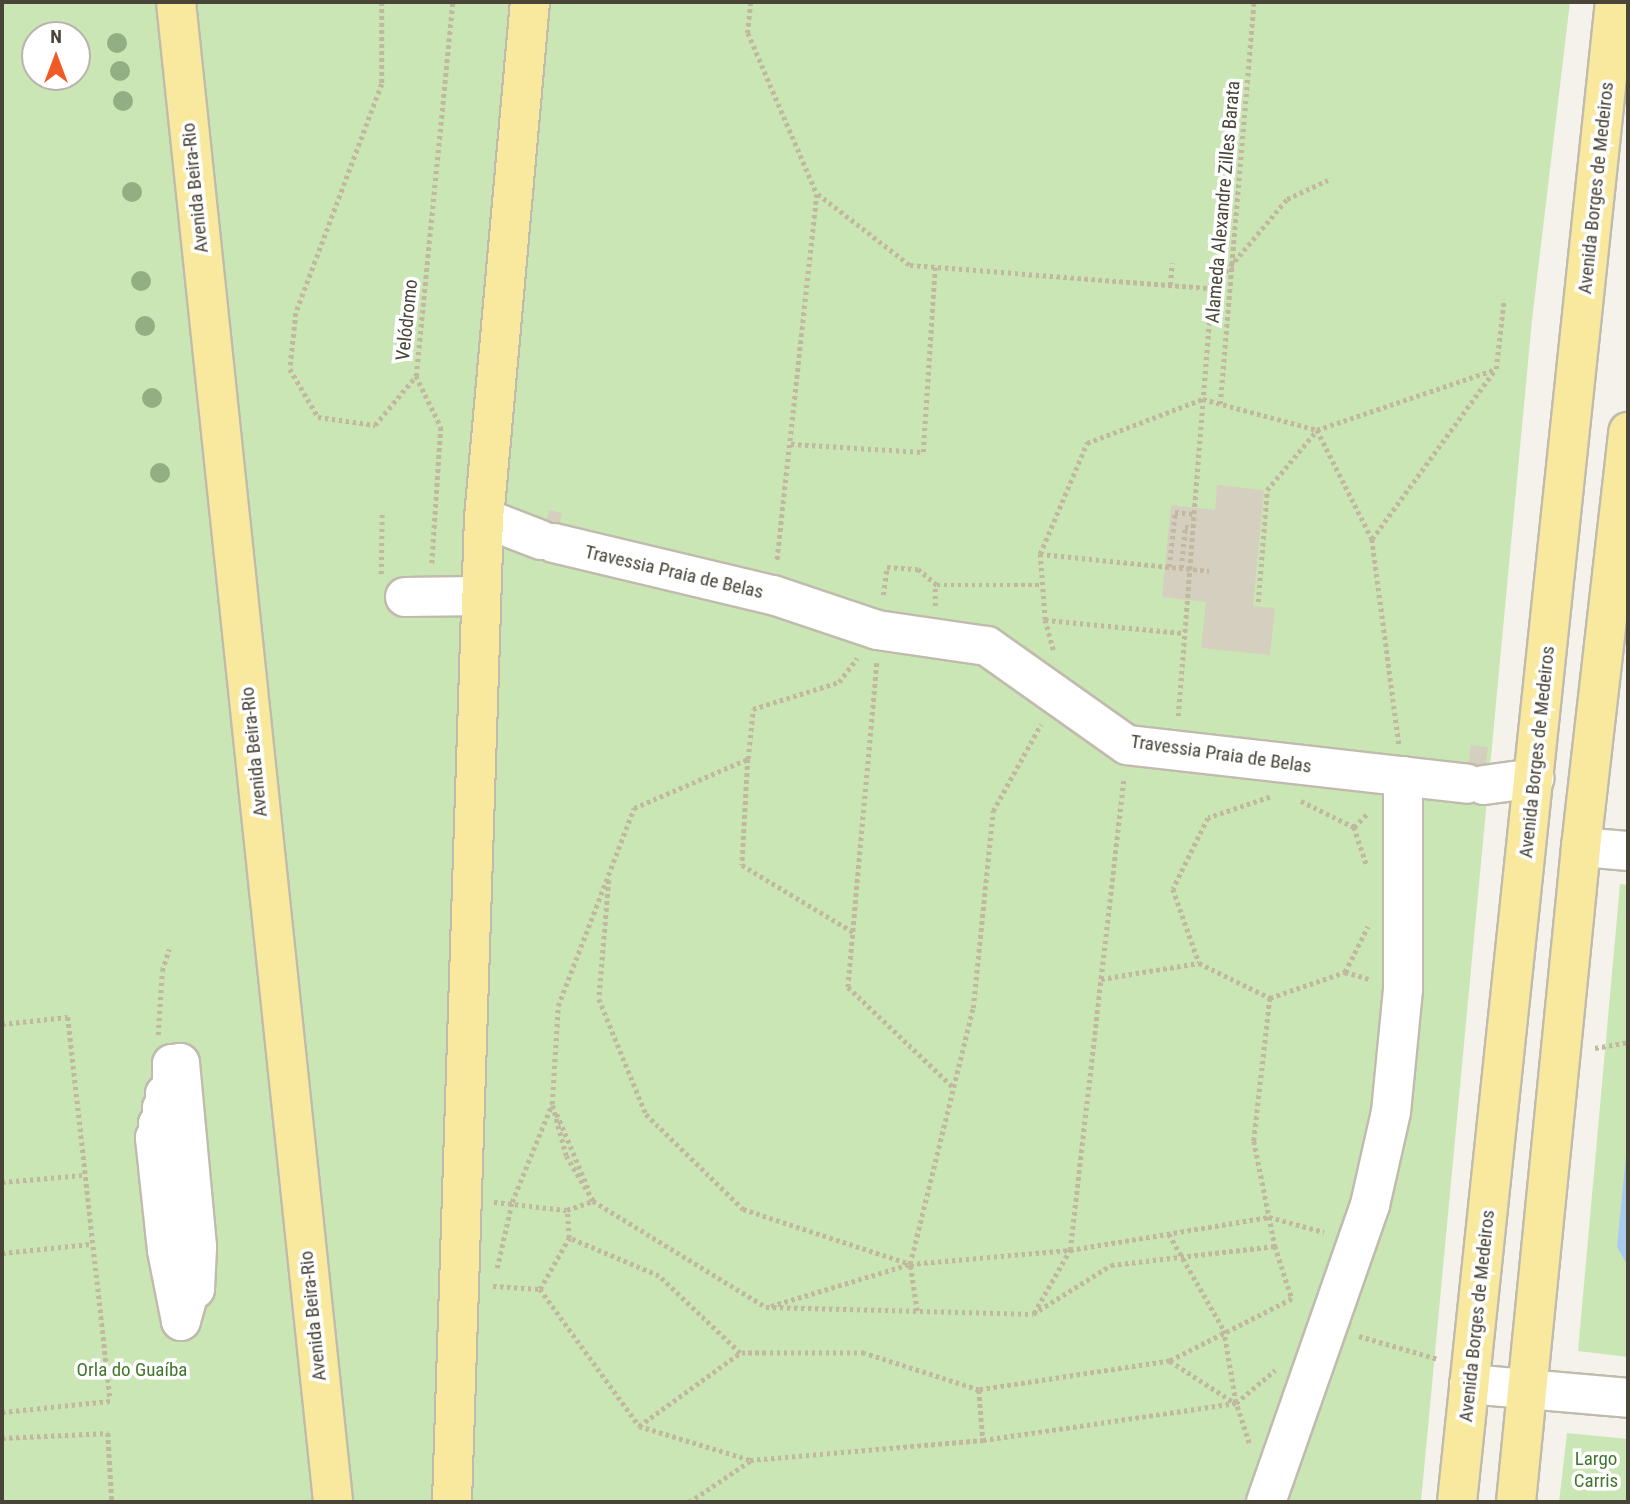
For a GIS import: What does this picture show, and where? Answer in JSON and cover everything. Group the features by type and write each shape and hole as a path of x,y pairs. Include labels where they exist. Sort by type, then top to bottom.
{"main road":[{"name":"Avenida Beira-Rio","path":"176,2 333,1502"},
{"path":"452,1502 484,518 530,2"},
{"name":"Avenida Borges de Medeiros","path":"1457,1502 1615,2"},
{"path":"1516,1502 1581,847 1628,432"}],"street":[{"name":"Travessia Praia de Belas","path":"484,518 548,542 773,595 877,630 987,646 1058,693 1127,745 1402,765 1476,785 1535,778"},
{"path":"406,592 480,596"},
{"path":"1266,1502 1370,1205 1399,1058 1402,765"},
{"path":"1581,847 1628,851"},
{"path":"180,1063 197,1247 195,1289 190,1289 181,1321 167,1250 156,1138 160,1137 158,1124 163,1123 162,1108 167,1108 165,1094 172,1093 172,1064 180,1063"},
{"path":"1471,1373 1528,1390 1628,1398"}],"path":[{"name":"Velódromo","path":"382,2 382,84 296,313 290,369 318,416 375,425 416,376 453,2"},
{"path":"751,2 748,33 817,194 773,595"},
{"name":"Alameda Alexandre Zilles Barata","path":"1220,404 1254,2"},
{"path":"1177,731 1212,288 1287,199 1328,180"},
{"path":"817,194 910,265 1212,288"},
{"path":"1170,285 1172,263"},
{"path":"791,444 923,452 935,267"},
{"path":"1372,539 1496,369 1504,299"},
{"path":"1258,602 1267,490 1317,430 1496,369"},
{"path":"406,592 441,427 416,376"},
{"path":"1054,653 1045,620 1040,555 1087,443 1203,399 1317,430 1372,539 1402,765"},
{"path":"382,511 406,592"},
{"path":"1169,567 1175,512 1194,514"},
{"path":"1181,568 1185,527 1192,528"},
{"path":"1040,555 1209,571"},
{"path":"953,1088 848,987 877,688 877,630 887,567 918,569 937,585 1042,585"},
{"path":"1045,620 1184,634"},
{"path":"853,932 742,865 748,759 753,709 839,682 877,630"},
{"path":"917,1311 910,1264 973,1008 993,811 1058,693"},
{"path":"1033,1314 1070,1250 1127,745"},
{"path":"748,759 634,808 558,1006 552,1104 566,1156 593,1201 766,1307 1033,1314 1111,1265 1275,1246"},
{"path":"1199,963 1173,889 1208,818 1283,792"},
{"path":"1295,798 1354,827 1371,877"},
{"path":"609,873 598,999 646,1114 743,1209 910,1264"},
{"path":"1101,979 1199,963 1270,998 1345,972 1374,914"},
{"path":"639,1426 740,1353 864,1353 979,1391 1170,1361 1224,1330 1292,1299 1275,1246 1254,1141 1270,998"},
{"path":"2,1024 68,1017 83,1175 110,1399 2,1412"},
{"path":"552,1104 593,1201"},
{"path":"540,1289 492,1286 512,1202 552,1104"},
{"path":"2,1182 83,1175"},
{"path":"512,1202 567,1210 593,1201"},
{"path":"540,1289 569,1238 567,1210"},
{"path":"766,1307 910,1264 1070,1250 1269,1217 1357,1241"},
{"path":"1169,1234 1224,1330 1236,1403"},
{"path":"569,1238 659,1276 740,1353"},
{"path":"2,1253 91,1244"},
{"path":"540,1289 639,1426 750,1460 983,1440 1236,1403"},
{"path":"1327,1327 1437,1359 1471,1373"},
{"path":"1170,1361 1236,1403"},
{"path":"979,1391 983,1440"},
{"path":"2,1438 108,1433 111,1502"},
{"path":"689,1502 750,1460"}],"green space":[{"name":"Orla do Guaíba","path":"2,2 1570,2 1532,320 1421,1502 2,1502"},
{"path":"1620,884 1628,885 1628,1357 1578,1351"},
{"name":"Largo Carris","path":"1567,1433 1628,1439 1628,1502 1559,1502"}],"water":[{"path":"1628,1135 1628,1266 1617,1247"}],"building":[{"path":"1217,485 1264,490 1253,606 1275,608 1270,655 1201,648 1206,602 1162,597 1171,505 1215,510"},
{"path":"549,510 562,513 552,555 539,552"},
{"path":"1471,745 1488,747 1482,799 1465,797"}]}
